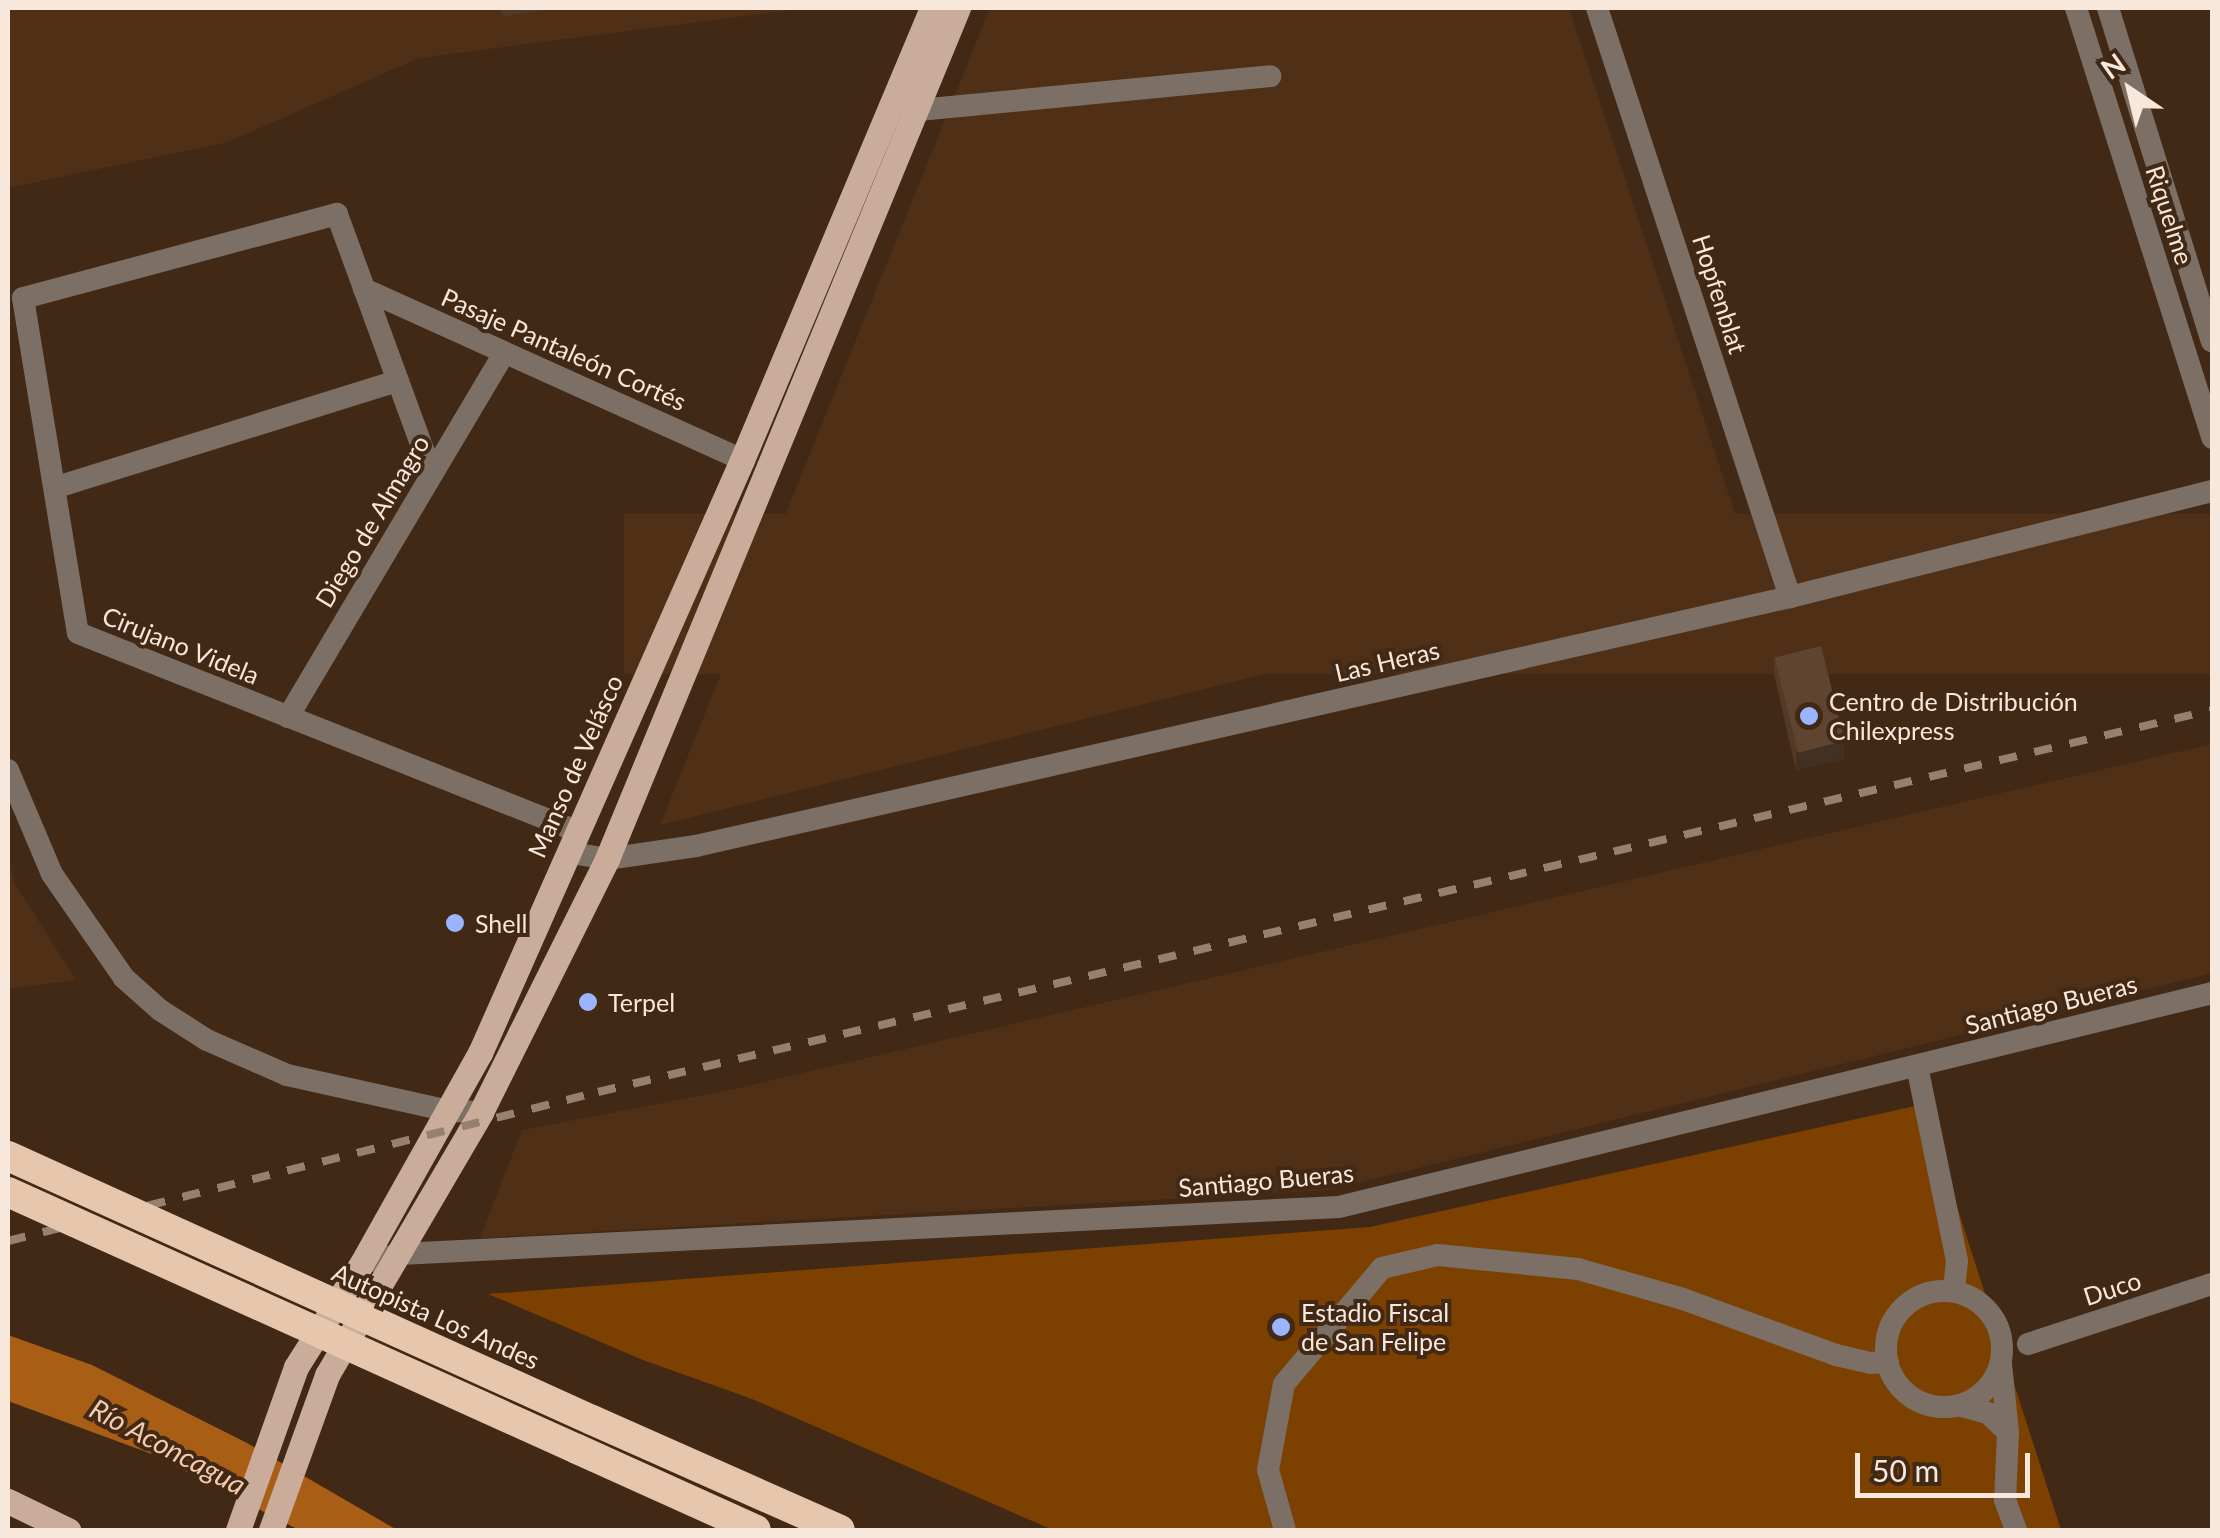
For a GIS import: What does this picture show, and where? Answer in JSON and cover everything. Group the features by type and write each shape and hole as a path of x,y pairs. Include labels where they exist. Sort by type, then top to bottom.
{"highway":[{"name":"Autopista Los Andes","path":"8,1156 840,1530"},
{"path":"8,1192 756,1530"}],"main road":[{"name":"Manso de Velásco","path":"238,1530 296,1367 362,1263 480,1054 742,460 932,8"},
{"path":"272,1529 327,1375 481,1112 607,859 958,8"},
{"path":"8,1501 68,1530"}],"street":[{"name":"Hopfenblat","path":"1597,8 1790,597"},
{"name":"Riquelme","path":"2076,8 2212,438"},
{"name":"Riquelme","path":"2108,8 2212,341"},
{"path":"919,110 1270,76"},
{"name":"Cirujano Videla","path":"364,289 337,214 24,298 58,486 78,633 288,717 575,842"},
{"name":"Pasaje Pantaleón Cortés","path":"364,289 742,460"},
{"path":"364,289 432,474"},
{"name":"Diego de Almagro","path":"288,717 504,352"},
{"path":"58,486 398,381"},
{"name":"Las Heras","path":"575,842 607,859 696,846 1790,597 2212,491"},
{"path":"8,770 62,891 124,978 160,1010 207,1040 287,1075 449,1111 481,1112"},
{"name":"Santiago Bueras","path":"362,1263 400,1254 1339,1207 2212,993"},
{"path":"1917,1066 1957,1261 1954,1292"},
{"path":"1286,1530 1268,1470 1284,1384 1382,1268 1438,1256 1578,1269 1683,1299 1836,1355 1870,1364 1888,1362"},
{"name":"Duco","path":"2028,1344 2212,1284"},
{"path":"2008,1432 1988,1413 1922,1402 1895,1379 1888,1362 1890,1330 1908,1304 1937,1291 1954,1292 1982,1304 1992,1316 2002,1345 2008,1432 2006,1500 2016,1530"},
{"path":"1958,1405 1986,1389 2001,1361"}],"shaded area":[{"path":"8,8 806,8 419,58 228,142 8,188"},
{"path":"990,8 1569,8 1748,553 660,825"},
{"path":"624,514 2212,514 2212,674 624,674"},
{"path":"2212,744 2212,973 1329,1190 480,1238 522,1130 730,1090"},
{"path":"8,858 15,884 76,980 8,989"},
{"name":"Estadio Fiscal de San Felipe","path":"1924,1104 2061,1530 1053,1530 752,1399 643,1360 488,1294 1370,1227"}],"water":[{"name":"Río Aconcagua","path":"8,1335 92,1365 247,1443 397,1530 299,1530 152,1454 8,1401"}],"building":[{"name":"Centro de Distribución Chilexpress","path":"1821,646 1845,741 1798,753 1774,658"}],"railway":[{"path":"8,1241 598,1092 2212,710"}],"place":[{"name":"Centro de Distribución Chilexpress","path":"1809,716"},
{"name":"Shell","path":"455,923"},
{"name":"Terpel","path":"588,1002"},
{"name":"Estadio Fiscal de San Felipe","path":"1281,1327"}]}
